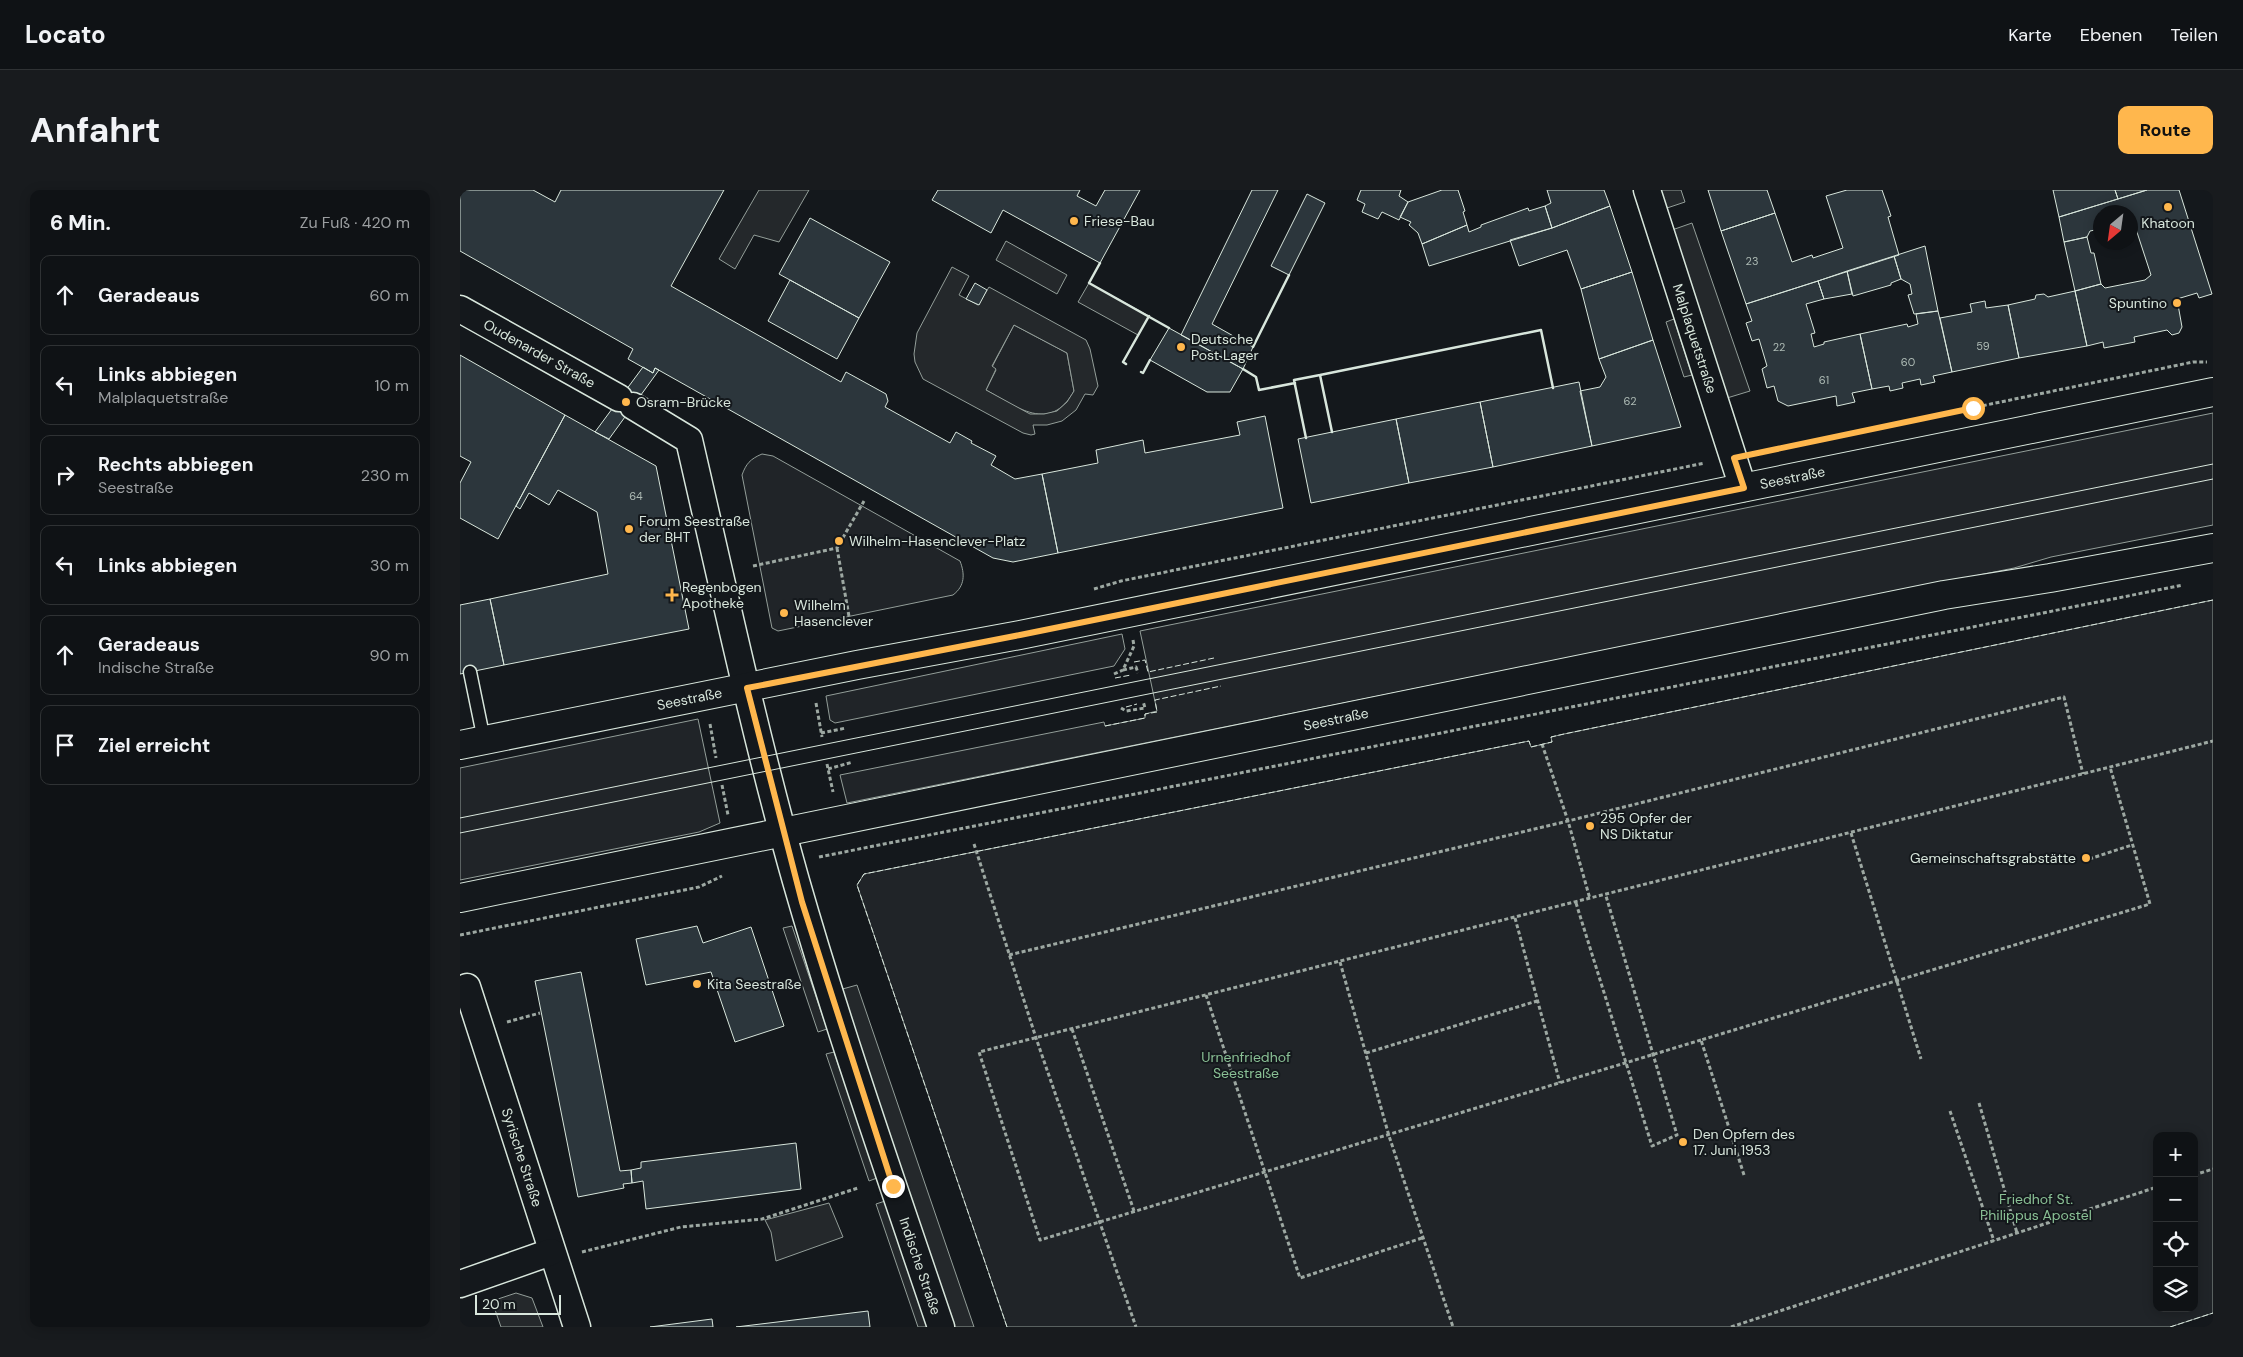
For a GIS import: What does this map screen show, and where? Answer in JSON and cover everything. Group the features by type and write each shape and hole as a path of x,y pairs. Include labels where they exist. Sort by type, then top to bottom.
{"main road":[{"name":"Seestraße","path":"472,743 1020,635 2213,392"},
{"name":"Seestraße","path":"460,898 1944,595 2213,548"}],"street":[{"name":"Malplaquetstraße","path":"1647,190 1744,488"},
{"name":"Oudenarder Straße","path":"460,309 626,402 689,440 747,688"},
{"name":"Indische Straße","path":"747,688 782,832 823,973 941,1327"},
{"name":"Syrische Straße","path":"467,988 551,1252 577,1327"},
{"path":"460,1284 551,1252"}],"lane":[{"path":"470,672 472,743"}],"path":[{"path":"1086,591 1121,581 1734,458 2193,362 2213,362"},
{"path":"850,622 837,548 864,501"},
{"path":"753,566 837,548"},
{"path":"859,849 2184,585"},
{"path":"1123,670 1134,646 1131,634"},
{"path":"1114,674 1136,667 1138,673"},
{"path":"1008,955 1568,821 2064,697 2083,774"},
{"path":"815,701 822,735 846,728"},
{"path":"1121,708 1126,711 1145,708 1143,701"},
{"path":"709,718 716,758"},
{"path":"2110,767 2150,904 1389,1136 1040,1240 979,1052 1606,896 1850,833 2110,767 2213,741"},
{"path":"1542,744 1568,821 1590,899"},
{"path":"828,769 853,762"},
{"path":"828,764 834,796"},
{"path":"722,785 728,815"},
{"path":"1850,833 1921,1060"},
{"path":"974,844 1008,955 1136,1327"},
{"path":"2083,861 2132,845"},
{"path":"460,935 699,887 729,874"},
{"path":"1576,903 1652,1146 1677,1136 1606,896"},
{"path":"1515,918 1560,1083"},
{"path":"1340,962 1389,1136 1453,1327"},
{"path":"1206,995 1300,1278 1422,1238"},
{"path":"1366,1054 1538,1001"},
{"path":"504,1023 540,1013"},
{"path":"1072,1029 1134,1211"},
{"path":"1701,1040 1744,1175"},
{"path":"1979,1103 2017,1233"},
{"path":"1950,1111 1994,1241"},
{"path":"2198,1174 2213,1169"},
{"path":"581,1252 681,1227 762,1218 858,1188"},
{"path":"1731,1327 2153,1188"}],"green space":[{"path":"1014,325 1067,353 1074,391 1065,404 1054,411 1044,414 1033,413 1021,409 986,390 996,370 992,367"},
{"path":"2213,413 2213,525 2051,557 2014,568 847,803 840,775 1104,722 1105,726 1145,718 1145,714 1157,711 1140,631"},
{"name":"Wilhelm-Hasenclever-Platz","path":"762,454 773,456 960,561 963,580 960,588 953,595 778,631 772,628 742,475 749,462"},
{"name":"Urnenfriedhof Seestraße","path":"2213,600 2213,1313 2170,1327 1007,1327 857,885 864,874 1529,741 1531,747 1552,742 1551,737"},
{"path":"1122,634 1125,649 1114,666 835,723 830,720 826,696"},
{"path":"698,719 720,823 699,832 460,880 460,768"}],"shaded area":[{"path":"759,190 809,190 779,242 754,235 735,269 719,259"},
{"path":"1658,190 1681,190 1685,202 1664,209"},
{"path":"1692,223 1750,391 1727,398 1672,230"},
{"path":"1006,241 1067,275 1057,294 996,260"},
{"path":"952,267 969,276 959,295 978,305 989,287 1086,340 1090,349 1098,386 1093,395 1085,394 1076,410 1062,421 1047,425 1033,425 1035,434 1023,433 923,379 915,362 914,354 917,333","holes":["1014,325 1067,353 1074,391 1067,402 1057,411 1044,414 1030,414 986,390 996,369 992,366"]},
{"path":"1089,283 1149,316 1138,335 1078,302"},
{"path":"1674,319 1692,375 1684,377 1666,322"},
{"path":"792,926 827,1029 818,1032 783,928"},
{"path":"857,985 974,1327 953,1327 839,990"},
{"path":"834,1052 877,1178 869,1181 826,1054"},
{"path":"885,1201 927,1327 918,1327 876,1204"},
{"path":"829,1203 843,1237 776,1261 771,1232 765,1220"},
{"path":"516,1293 532,1298 543,1327 501,1327 492,1301"}],"building":[{"path":"460,190 533,190 555,202 561,190 724,190 671,286 841,382 846,372 886,394 888,401 885,407 950,443 956,432 972,441 971,443 996,456 991,465 1015,479 1042,474 1058,553 1013,562 993,558 655,368 653,373 628,359 633,349 460,251"},
{"name":"Friese-Bau","path":"938,190 1080,190 1077,196 1096,206 1105,190 1140,190 1100,263 1003,210 991,233 932,200"},
{"path":"1252,190 1278,190 1212,324 1253,347 1243,369 1181,335"},
{"path":"1361,190 1401,190 1399,196 1408,202 1399,220 1382,212 1378,219 1362,212 1365,204 1357,200"},
{"path":"1442,190 1458,190 1465,211 1463,212 1467,225 1422,244 1418,233 1409,225 1411,222 1400,217 1408,202"},
{"path":"1547,190 1604,190 1610,206 1552,228 1545,206 1551,203"},
{"path":"1708,190 1767,190 1775,213 1721,231"},
{"path":"1847,190 1882,190 1891,216 1888,217 1899,255 1746,304 1721,231 1775,213 1792,262 1812,255 1813,258 1843,248 1826,196"},
{"path":"2053,190 2115,190 2118,199 2093,205 2093,207 2059,217"},
{"path":"2115,190 2147,190 2118,199"},
{"path":"2147,190 2179,190 2212,294 2199,298 2197,293 2177,299 2182,327 2179,333 2172,335 2167,330 2134,337 2135,342 2104,348 2103,342 2087,346 2075,291 2101,284 2105,288 2145,280 2151,275 2138,235 2138,205 2098,205"},
{"path":"1307,194 1325,203 1289,275 1271,266"},
{"path":"1545,206 1552,228 1429,266 1422,244 1467,225 1469,232 1481,227 1481,225 1528,208 1529,211"},
{"path":"1610,206 1632,272 1581,289 1567,250 1519,266 1510,240 1552,228"},
{"path":"2093,207 2093,230 2090,231 2087,237 2064,242 2059,217"},
{"path":"810,218 890,262 859,318 779,274"},
{"path":"2087,237 2091,253 2094,253 2101,284 2075,291 2064,242"},
{"path":"1925,246 1938,311 1914,314 1908,295 1912,294 1910,284 1901,279 1894,256"},
{"path":"1894,256 1901,279 1891,283 1891,285 1853,296 1847,271"},
{"path":"1847,271 1852,294 1824,299 1818,281"},
{"path":"1632,272 1653,340 1599,359 1581,289"},
{"path":"790,280 859,318 837,359 768,321"},
{"path":"1818,281 1824,299 1806,304 1815,333 1811,334 1814,347 1824,344 1824,342 1860,334 1872,389 1852,393 1855,402 1837,406 1836,396 1788,406 1778,401 1774,386 1767,388 1762,369 1767,366 1759,339 1752,341 1746,323 1752,321 1746,304"},
{"path":"975,283 987,290 979,305 966,299"},
{"path":"2075,291 2087,346 2019,358 2008,305 2035,299 2036,295 2044,294 2048,297"},
{"path":"1985,301 1986,308 2008,305 2019,358 1952,372 1940,318 1972,312 1970,304"},
{"path":"1938,311 1952,372 1933,376 1935,382 1921,385 1920,379 1902,383 1903,388 1890,391 1889,386 1872,389 1860,334 1907,324 1908,327 1918,324 1916,314"},
{"name":"Deutsche Post Lager","path":"1169,328 1243,369 1230,392 1207,392 1150,360"},
{"path":"1653,340 1681,427 1592,446 1580,391 1600,387 1606,377 1599,359"},
{"path":"460,355 565,415 498,539 460,518 460,483 471,462 460,456"},
{"name":"Osram-Brücke","path":"643,367 653,373 655,368 659,370 609,439 595,432"},
{"path":"1579,382 1592,446 1493,467 1480,402"},
{"path":"1480,402 1493,467 1409,483 1396,419"},
{"path":"565,415 656,466 689,629 504,665 490,599 608,574 597,512 558,490 549,505 529,493 520,509 516,506"},
{"path":"1265,416 1283,508 1058,553 1042,474 1098,463 1096,450 1143,440 1145,453 1240,435 1237,422"},
{"path":"1396,419 1409,483 1311,503 1298,439"},
{"path":"490,599 504,665 460,674 460,605"},
{"path":"697,926 703,943 751,927 784,1026 735,1042 711,972 646,985 636,939"},
{"path":"581,972 620,1171 631,1170 632,1183 623,1184 624,1188 578,1197 535,981"},
{"path":"796,1143 801,1189 646,1209 643,1181 632,1183 631,1170 641,1168 641,1162"},
{"path":"868,1311 870,1327 736,1327"},
{"path":"712,1319 713,1327 650,1327"}],"tram line":[{"path":"460,818 2213,464"},
{"path":"460,833 2213,479"}],"fence":[{"path":"1007,1327 857,885 864,874 1529,741 1531,747 1552,742 1551,737 1564,734 2213,600"},
{"path":"1134,662 1145,660 1148,672 1214,658"},
{"path":"1115,678 1131,675"},
{"path":"1105,726 1145,718 1145,714 1157,712 1155,700 1221,686"},
{"path":"1126,707 1137,704"},
{"path":"2170,1327 2213,1313"}],"wall":[{"path":"1100,263 1089,283 1169,328"},
{"path":"1253,347 1289,275"},
{"path":"1126,364 1123,362 1149,316"},
{"path":"1306,438 1294,380 1541,330 1553,388"},
{"path":"1141,372 1143,373 1150,360"},
{"path":"1243,369 1256,377 1259,390 1295,383"},
{"path":"1320,375 1332,432"}],"place":[{"name":"Khatoon","path":"2168,207"},
{"name":"Friese-Bau","path":"1074,221"},
{"name":"Spuntino","path":"2177,303"},
{"name":"Deutsche Post Lager","path":"1181,347"},
{"name":"Osram-Brücke","path":"626,402"},
{"name":"Forum Seestraße der BHT","path":"629,529"},
{"name":"Wilhelm-Hasenclever-Platz","path":"839,541"},
{"name":"Regenbogen Apotheke","path":"672,595"},
{"name":"Wilhelm Hasenclever","path":"784,613"},
{"name":"295 Opfer der NS Diktatur","path":"1590,826"},
{"name":"Gemeinschaftsgrabstätte","path":"2086,858"},
{"name":"Kita Seestraße","path":"697,984"},
{"name":"Den Opfern des 17. Juni 1953","path":"1683,1142"}],"route":[{"path":"893,1186 823,973 802,902 782,832 747,688 856,665 1020,635 1744,488 1734,458 1973,408"}],"park label":[{"name":"Friedhof St. Philippus Apostel","path":"2036,1208"}]}
